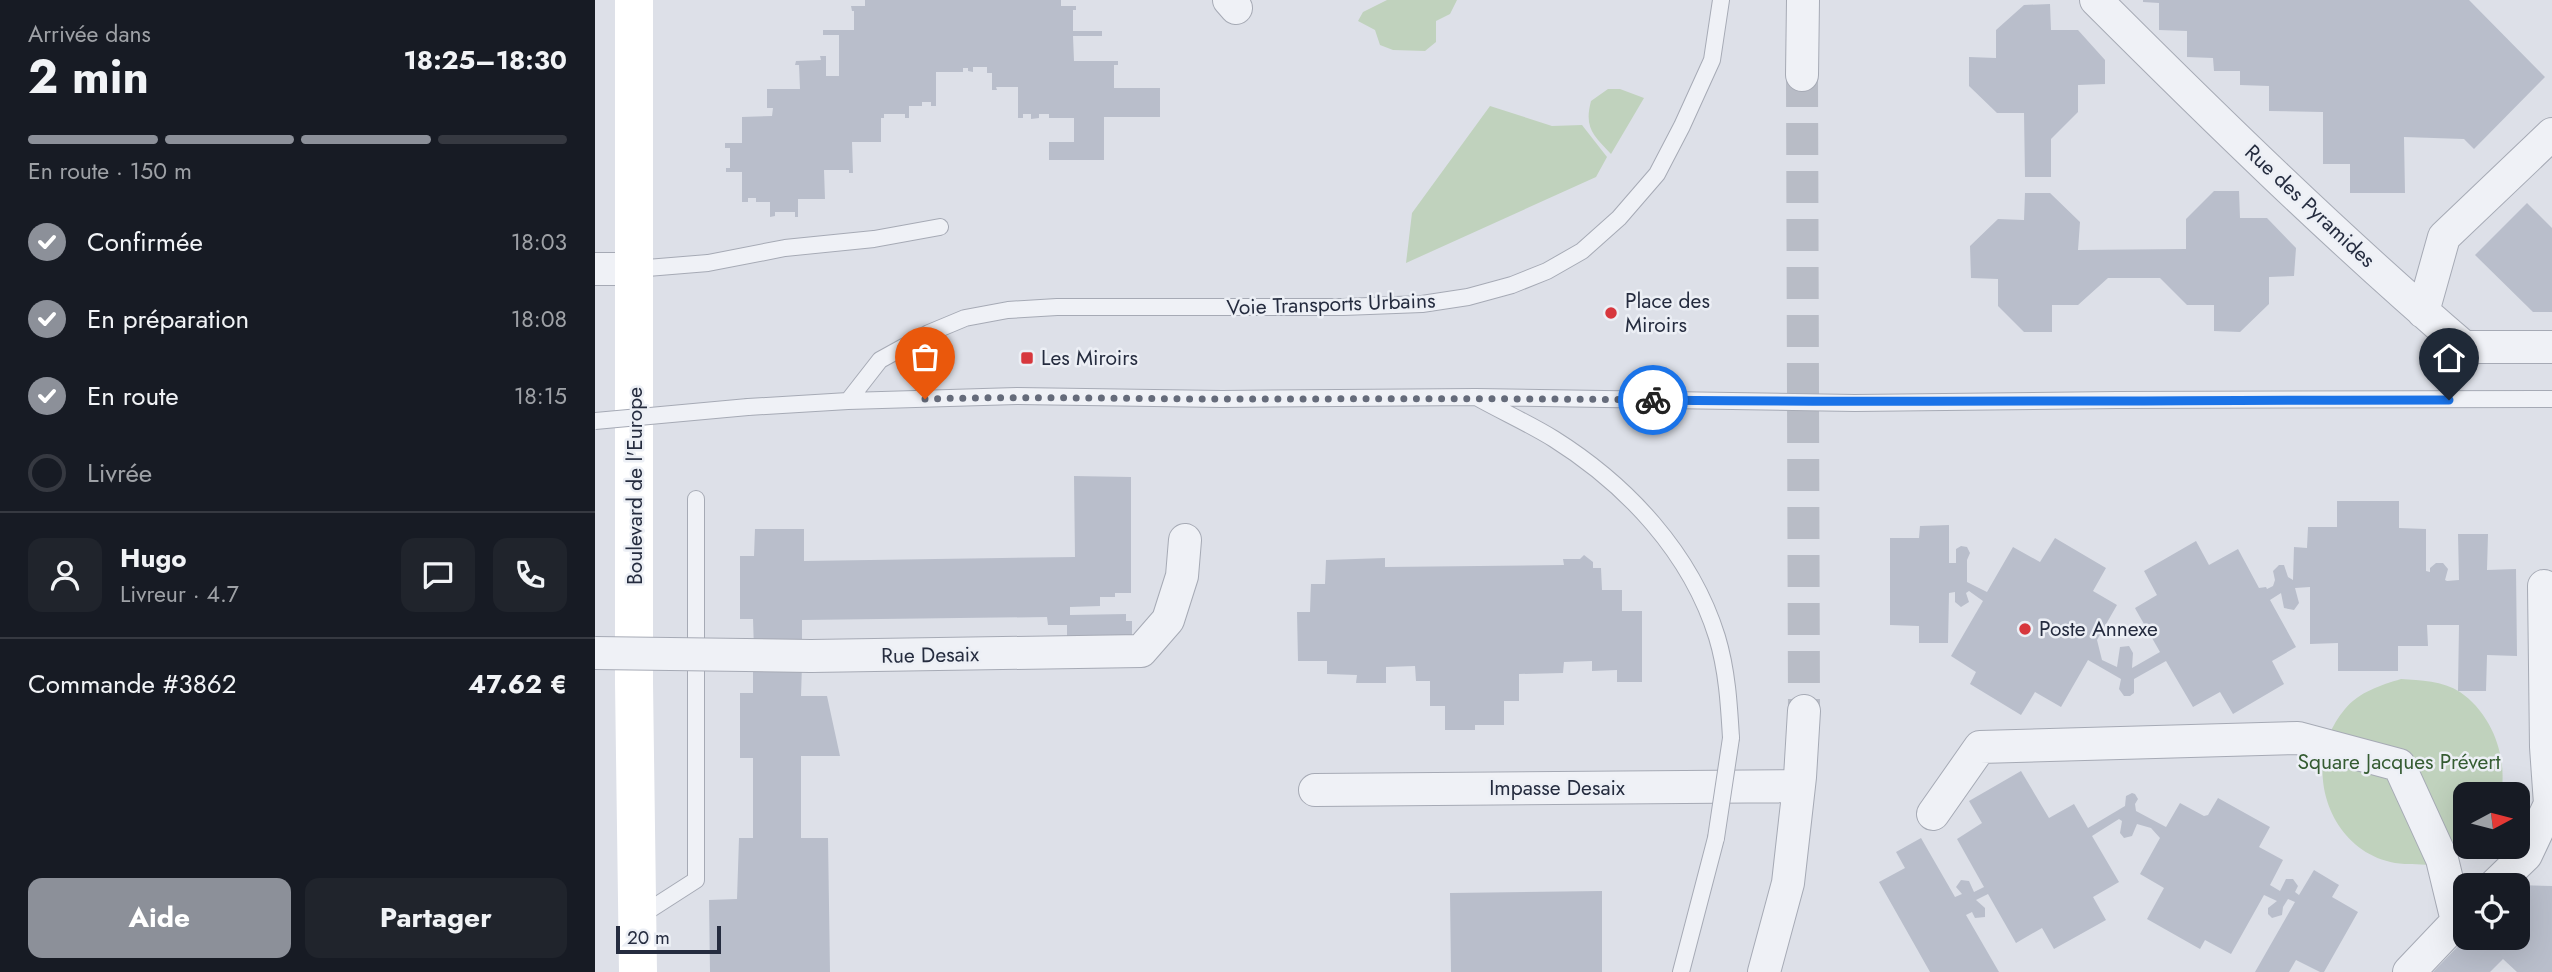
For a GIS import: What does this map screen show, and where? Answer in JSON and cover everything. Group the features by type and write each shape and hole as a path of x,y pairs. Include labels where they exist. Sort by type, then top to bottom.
{"main road":[{"name":"Boulevard de l'Europe","path":"634,0 634,683 638,972"}],"street":[{"path":"1802,75 1803,0"},
{"name":"Rue des Pyramides","path":"2096,0 2196,100 2464,347 2552,347"},
{"path":"2423,312 2444,237 2552,134"},
{"path":"595,269 635,269"},
{"name":"Rue Desaix","path":"595,653 811,656 1141,651 1168,620 1182,576 1185,540"},
{"path":"2507,873 2526,855 2550,804 2546,747 2544,586"},
{"path":"1764,972 1788,883 1804,711"},
{"path":"1933,814 1980,747 2298,738 2399,765 2442,859 2453,892"},
{"name":"Impasse Desaix","path":"1315,790 1799,786"},
{"path":"2409,972 2453,925"}],"lane":[{"name":"Voie Transports Urbains","path":"848,401 880,360 929,333 965,318 1008,310 1057,307 1343,307 1422,304 1479,294 1547,271 1582,251 1619,218 1657,174 1712,60 1721,0"},
{"path":"635,269 708,263 785,248 874,239 940,227"},
{"path":"595,421 848,401 1017,396 1222,399 1476,397 1855,403 2552,399"},
{"path":"1476,397 1564,447 1609,479 1658,528 1690,575 1717,637 1728,690 1731,738 1716,838 1681,972"},
{"path":"638,917 696,880 696,499"}],"green space":[{"path":"1387,0 1457,0 1450,14 1436,21 1436,42 1425,51 1393,50 1380,45 1375,30 1358,21 1363,12"},
{"path":"1608,89 1620,89 1644,98 1611,154 1595,136 1589,118 1591,101"},
{"path":"1490,106 1552,126 1582,125 1607,157 1596,177 1406,263 1412,213"},
{"name":"Square Jacques Prévert","path":"2401,679 2439,683 2453,688 2481,712 2500,751 2503,782 2453,782 2453,856 2436,865 2384,860 2361,849 2343,831 2330,809 2323,784 2323,758 2330,732 2351,703 2378,687"}],"building":[{"path":"865,0 1061,0 1061,6 1076,6 1076,10 1073,10 1073,31 1102,31 1102,36 1073,36 1074,61 1118,61 1118,65 1114,65 1114,88 1160,88 1160,117 1104,117 1104,160 1049,160 1049,142 1074,142 1074,118 1049,118 1049,114 1039,114 1039,118 1031,119 1031,114 1023,114 1023,118 1018,118 1018,87 996,87 997,90 992,90 992,73 987,73 987,67 973,67 973,72 963,68 963,72 936,72 936,106 931,106 931,102 922,102 922,106 909,106 909,118 905,118 905,114 884,114 884,118 881,118 881,142 852,142 853,173 849,173 849,170 824,170 825,199 798,199 798,217 795,217 795,212 775,212 775,216 770,217 770,202 756,202 756,198 748,198 748,202 742,202 742,172 726,172 726,168 730,168 730,148 725,148 725,143 742,143 742,117 772,116 773,108 767,108 767,89 800,89 799,65 795,65 796,61 821,60 820,56 826,56 826,76 839,76 839,35 823,35 823,30 854,30 854,11 851,6 865,6"},
{"path":"2143,0 2469,0 2545,77 2474,149 2464,139 2404,137 2405,193 2350,193 2350,164 2323,164 2323,112 2269,111 2269,86 2240,85 2240,71 2214,71 2213,58 2187,57 2187,31 2159,30 2159,3"},
{"path":"2050,4 2051,30 2078,30 2105,60 2105,84 2078,85 2078,112 2051,139 2051,177 2025,177 2024,113 1997,113 1969,86 1969,57 1996,58 1996,30 2024,5"},
{"path":"2214,191 2239,191 2240,218 2267,218 2296,248 2294,276 2269,277 2269,304 2240,332 2214,331 2214,305 2187,305 2160,278 2108,278 2078,305 2052,305 2052,332 2024,332 1998,306 1998,279 1971,278 1970,246 1998,219 2024,220 2025,193 2050,193 2080,222 2078,250 2186,249 2186,219"},
{"path":"2527,203 2552,228 2552,312 2533,312 2475,255"},
{"path":"1074,476 1131,477 1131,593 1100,597 1100,606 1070,607 1070,615 1126,614 1126,621 1132,621 1132,638 1067,642 1067,625 1048,625 1047,617 802,620 802,649 754,650 753,619 740,619 740,556 754,556 755,529 804,529 804,561 1075,557"},
{"path":"2337,501 2399,501 2399,528 2426,529 2426,571 2430,572 2430,568 2436,563 2443,563 2448,569 2447,581 2459,580 2458,534 2488,534 2487,570 2516,569 2517,656 2487,655 2486,691 2458,691 2459,625 2427,625 2428,646 2398,646 2398,671 2338,671 2338,643 2310,644 2310,587 2295,588 2299,603 2294,610 2284,608 2281,593 2270,600 2296,647 2272,661 2284,684 2233,714 2220,692 2193,707 2166,661 2134,679 2134,693 2124,696 2119,689 2121,679 2088,660 2061,707 2035,692 2021,715 1970,684 1976,672 1951,656 1983,601 1969,591 1966,593 1969,602 1961,607 1955,602 1955,592 1949,593 1948,643 1919,643 1919,626 1890,625 1890,538 1919,538 1920,526 1949,525 1949,563 1956,563 1956,549 1967,547 1970,553 1967,560 1967,582 1987,592 2013,547 2040,562 2055,538 2106,568 2093,591 2117,605 2097,640 2102,660 2117,667 2120,647 2129,646 2133,653 2132,668 2160,652 2135,608 2157,595 2144,571 2196,541 2209,565 2238,549 2259,588 2267,589 2273,586 2273,571 2279,565 2284,565 2288,577 2293,580 2294,547 2307,548 2308,527 2337,527"},
{"path":"1584,555 1593,562 1593,568 1601,568 1602,590 1622,590 1622,611 1642,611 1642,682 1617,682 1617,670 1592,671 1592,661 1564,662 1563,673 1519,674 1519,701 1504,701 1504,725 1475,725 1475,730 1445,730 1445,706 1430,706 1430,681 1416,681 1415,666 1386,667 1386,683 1356,683 1357,675 1327,674 1327,661 1298,661 1297,612 1310,612 1311,584 1325,584 1326,560 1385,558 1385,567 1564,565 1563,559 1580,559"},
{"path":"802,665 801,696 827,696 840,756 801,756 801,838 828,838 830,972 710,972 709,900 737,899 739,838 753,838 753,758 740,758 740,693 753,693 753,666"},
{"path":"2021,771 2049,818 2074,804 2088,828 2125,806 2126,796 2132,793 2138,799 2135,804 2136,811 2166,827 2180,803 2204,816 2208,815 2218,798 2270,827 2259,847 2283,860 2270,885 2280,891 2286,879 2293,879 2298,886 2295,892 2299,895 2314,870 2339,885 2332,897 2358,912 2324,972 2296,960 2289,972 2255,972 2295,902 2288,899 2282,915 2272,918 2268,914 2268,908 2277,901 2264,895 2231,954 2205,940 2200,949 2147,919 2164,888 2140,874 2160,838 2151,828 2137,824 2132,836 2124,838 2120,833 2122,821 2119,819 2092,836 2119,882 2093,897 2106,920 2054,949 2042,928 2016,943 1988,894 1976,900 1985,908 1985,917 1975,918 1972,912 1966,915 1999,972 1930,972 1879,882 1905,868 1896,852 1921,838 1955,897 1962,894 1956,887 1961,880 1969,881 1974,892 1984,887 1957,839 1982,823 1969,801"},
{"path":"2530,885 2552,886 2552,972 2517,972 2503,959 2490,972 2433,972 2454,950 2530,950"},
{"path":"1602,891 1602,972 1451,972 1450,893"}],"tunnel":[{"path":"1802,75 1804,711"}],"way so far":[{"path":"925,399 1017,396 1653,400"}],"place":[{"name":"Place des Miroirs","path":"1611,313"},
{"name":"Les Miroirs","path":"1027,358"},
{"name":"Poste Annexe","path":"2025,629"}],"route":[{"path":"1653,400 1855,403 2449,400"}]}
